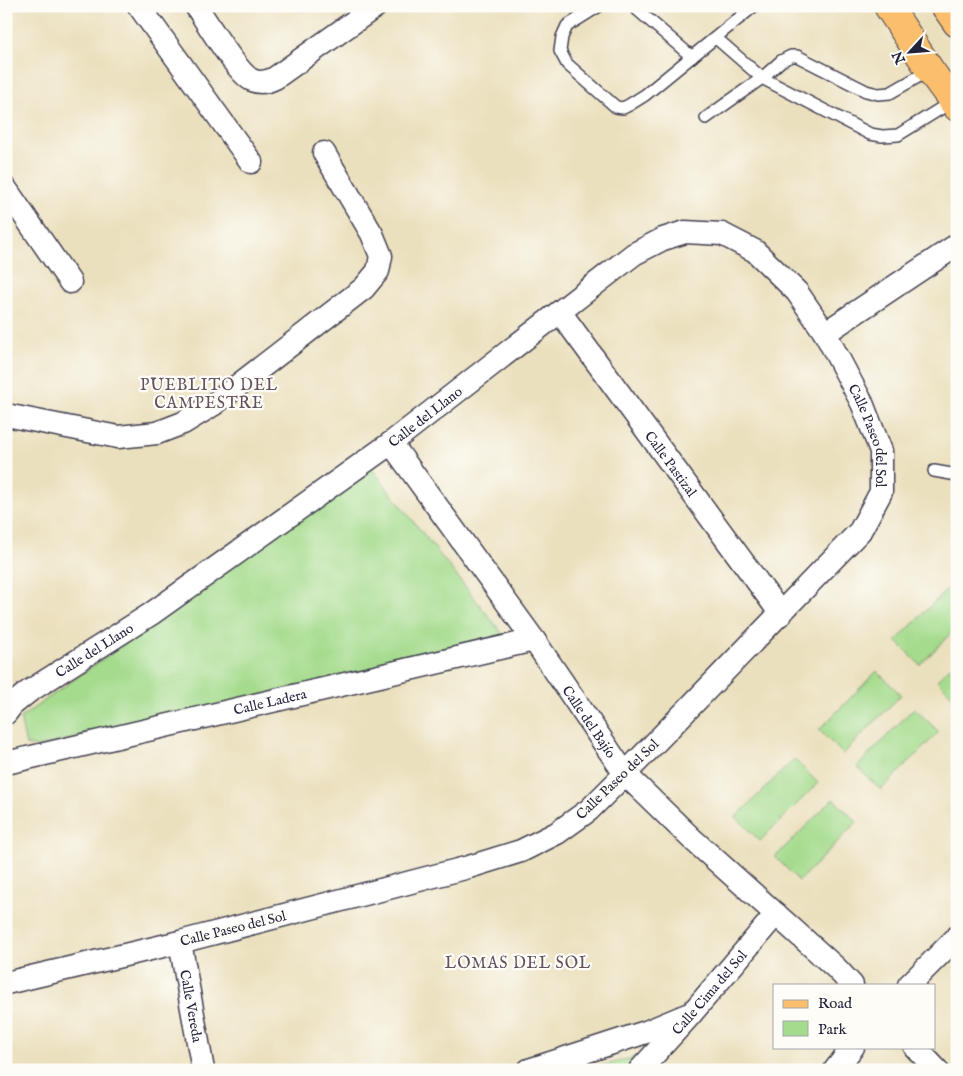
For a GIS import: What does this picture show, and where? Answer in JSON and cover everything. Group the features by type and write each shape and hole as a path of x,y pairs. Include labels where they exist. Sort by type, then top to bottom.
{"main road":[{"path":"888,6 955,104"},
{"path":"945,6 957,23"}],"street":[{"path":"139,6 251,162"},
{"path":"196,6 246,77 260,82 275,78 376,6"},
{"path":"6,415 118,437 157,433 182,423 214,404 364,288 378,271 381,256 372,234 324,153"},
{"path":"6,189 70,282"},
{"name":"Calle del Llano","path":"8,709 28,692 151,614 391,443 634,254 663,238 685,232 722,234 755,252 797,292 825,333"},
{"path":"825,333 957,245"},
{"name":"Calle Pastizal","path":"560,312 780,614"},
{"name":"Calle Paseo del Sol","path":"6,983 180,942 469,867 521,851 557,833 589,810 860,531 881,492 881,451 862,403 825,333"},
{"name":"Calle del Bajío","path":"391,443 534,640 625,774 691,838 836,968 851,984"},
{"name":"Calle Ladera","path":"6,763 534,640"},
{"name":"Calle Cima del Sol","path":"640,1070 691,1014 776,914"},
{"path":"910,984 957,937"},
{"name":"Calle Vereda","path":"180,942 203,1070"},
{"path":"529,1070 646,1032 691,1014"},
{"path":"835,1070 852,1048"},
{"path":"916,1048 937,1070"}],"lane":[{"path":"599,6 567,26 562,37 560,51 567,64 616,107 622,108 645,95 754,6"},
{"path":"633,6 692,58"},
{"path":"716,38 762,78 870,134 882,136 898,135 955,104"},
{"path":"706,118 762,78 780,61 792,56 797,56 866,91 878,94 890,93 930,70"},
{"path":"934,471 957,475"}],"green space":[{"path":"371,468 506,638 37,747 26,745 20,718"},
{"path":"953,583 957,586 957,627 920,665 896,641"},
{"path":"957,660 957,700 937,680"},
{"path":"877,671 901,695 843,754 819,730"},
{"path":"914,708 939,732 881,790 857,767"},
{"path":"794,759 818,783 760,841 736,817"},
{"path":"833,799 857,822 799,881 775,857"},
{"path":"638,1056 626,1070 587,1070"}],"district":[{"name":"PUEBLITO DEL CAMPESTRE","path":"209,393"},
{"name":"LOMAS DEL SOL","path":"518,962"}]}
